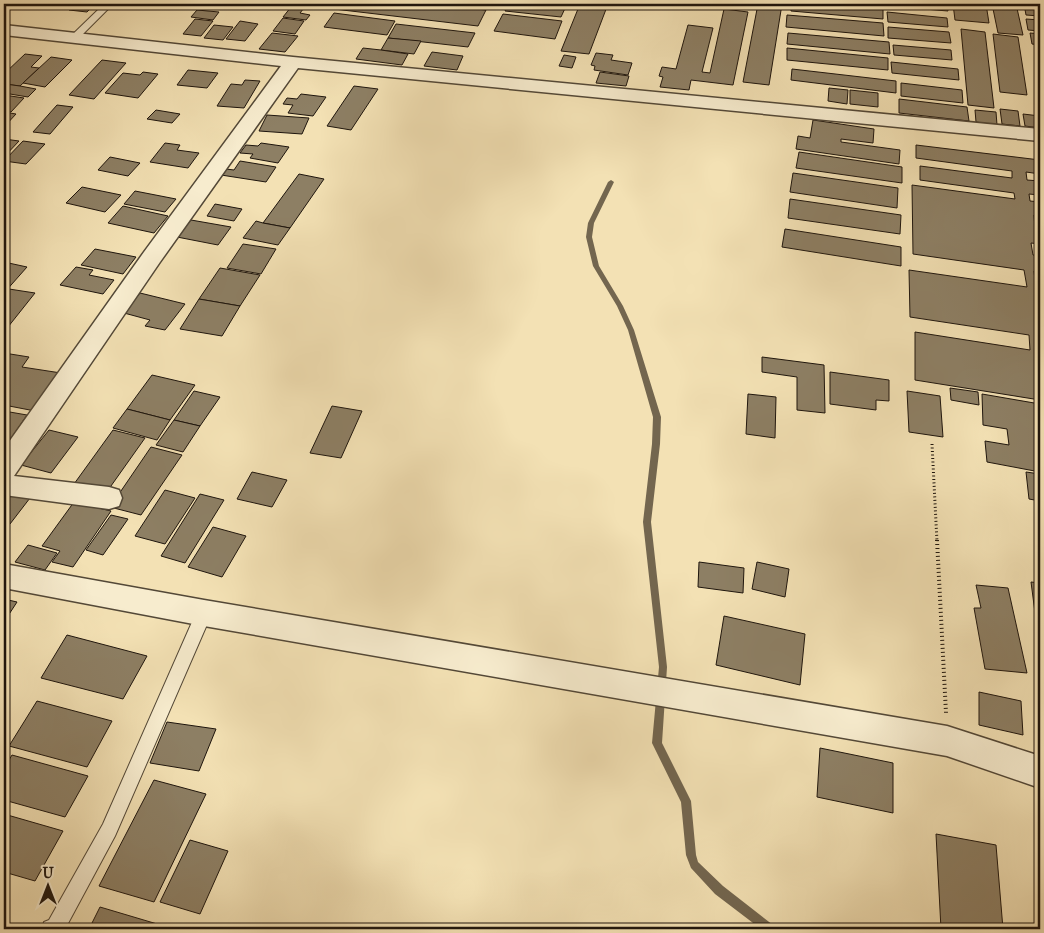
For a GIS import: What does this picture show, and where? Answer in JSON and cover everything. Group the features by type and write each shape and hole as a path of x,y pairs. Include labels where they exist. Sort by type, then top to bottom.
{"street":[{"path":"4,30 293,62 1040,135"},
{"path":"4,469 152,257 293,62"},
{"path":"4,485 109,498"},
{"path":"4,576 204,613 947,741 1040,772"}],"lane":[{"path":"73,39 109,4"},
{"path":"51,929 56,927 109,830 204,613"}],"path":[{"path":"932,444 947,741"}],"building":[{"path":"75,4 95,4 87,12 69,10"},
{"path":"337,4 430,4 486,10 478,26 334,9"},
{"path":"508,4 567,4 561,17 505,11"},
{"path":"580,4 608,4 589,54 561,51"},
{"path":"758,4 782,4 769,85 743,82"},
{"path":"791,4 827,4 883,9 883,19 791,11"},
{"path":"888,4 947,4 948,11 888,6"},
{"path":"953,4 986,4 989,23 955,20"},
{"path":"992,4 1016,4 1023,35 998,33"},
{"path":"1024,4 1040,6 1040,16 1026,15"},
{"path":"291,7 304,8 300,13 310,15 306,20 283,17"},
{"path":"724,9 748,12 733,85 691,80 689,90 660,87 663,77 659,76 662,67 676,69 688,25 713,28 702,72 710,73"},
{"path":"197,10 219,12 213,20 191,17"},
{"path":"887,12 947,18 948,27 888,22"},
{"path":"334,13 395,21 387,35 324,27"},
{"path":"503,14 562,21 555,39 494,31"},
{"path":"787,15 883,23 884,36 786,27"},
{"path":"283,18 304,21 295,34 273,31"},
{"path":"195,19 213,21 201,36 183,34"},
{"path":"1026,19 1040,20 1040,31 1028,30"},
{"path":"240,21 258,24 245,41 226,39"},
{"path":"396,24 475,33 468,47 388,38"},
{"path":"214,25 233,27 223,40 204,38"},
{"path":"888,27 949,32 951,43 888,38"},
{"path":"961,29 985,32 994,108 968,105"},
{"path":"272,33 298,36 285,52 259,49"},
{"path":"788,33 889,42 890,54 787,44"},
{"path":"1030,33 1040,34 1040,45 1032,44"},
{"path":"993,34 1018,37 1027,95 1000,92"},
{"path":"388,38 421,41 414,54 381,50"},
{"path":"893,45 951,50 952,60 894,55"},
{"path":"363,48 408,54 402,65 356,59"},
{"path":"787,48 888,58 888,70 787,60"},
{"path":"432,52 463,56 457,70 424,66"},
{"path":"596,53 613,55 611,60 632,63 628,75 594,70 595,66 591,65"},
{"path":"25,54 42,56 31,67 39,68 20,86 4,84 4,74"},
{"path":"564,55 576,57 572,68 559,66"},
{"path":"51,57 72,60 45,87 23,83"},
{"path":"102,60 126,63 94,99 69,95"},
{"path":"891,62 958,69 959,80 892,73"},
{"path":"792,69 896,81 896,93 791,80"},
{"path":"188,70 218,73 207,88 177,85"},
{"path":"143,72 158,74 138,98 105,93 123,73 140,75"},
{"path":"600,72 629,76 626,86 596,83"},
{"path":"245,80 260,81 244,108 217,106 231,84 242,85"},
{"path":"901,83 962,90 963,103 901,96"},
{"path":"5,84 36,89 28,97 4,93"},
{"path":"354,86 378,89 351,130 327,126"},
{"path":"829,88 848,90 847,104 828,101"},
{"path":"850,90 878,93 878,107 850,104"},
{"path":"301,94 326,97 313,116 288,113 293,105 283,104 287,98 297,99"},
{"path":"4,95 24,98 11,112 4,111"},
{"path":"899,99 967,107 969,121 899,113"},
{"path":"57,105 73,107 50,134 33,132"},
{"path":"1000,109 1018,111 1020,126 1002,124"},
{"path":"156,110 180,114 172,123 147,119"},
{"path":"975,110 996,112 997,125 976,122"},
{"path":"4,112 16,114 4,127"},
{"path":"1023,114 1040,116 1040,128 1025,126"},
{"path":"267,115 309,118 302,134 259,131"},
{"path":"813,120 874,129 873,143 841,139 841,142 900,150 899,164 796,149 798,136 810,138"},
{"path":"4,139 19,141 4,157"},
{"path":"23,141 45,144 26,164 4,161"},
{"path":"165,143 180,145 177,150 199,153 188,168 150,162"},
{"path":"261,143 289,147 278,163 250,158 253,154 240,153 246,145 258,146"},
{"path":"916,145 1040,160 1040,174 1026,172 1027,180 1040,181 1040,195 1029,194 1030,201 1040,202 1040,216 1034,215 1035,228 1040,229 1040,244 1031,243 1033,255 1040,256 1040,272 1034,271 1036,289 1040,290 1040,400 915,380 915,332 1030,350 1029,335 910,317 909,270 1027,287 1024,270 913,254 912,185 1015,199 1014,193 920,180 920,166 1012,178 1012,171 916,158"},
{"path":"799,152 902,167 902,183 796,168"},
{"path":"110,157 140,163 128,176 98,170"},
{"path":"240,161 276,167 266,182 221,175 226,169 234,170"},
{"path":"793,173 898,188 897,208 790,192"},
{"path":"299,174 324,179 290,228 263,223"},
{"path":"82,187 121,195 105,212 66,203"},
{"path":"135,191 176,199 165,212 124,204"},
{"path":"790,199 901,215 900,234 788,218"},
{"path":"215,204 242,209 234,221 207,216"},
{"path":"123,206 168,216 154,233 108,223"},
{"path":"191,220 231,227 218,245 177,237"},
{"path":"256,221 290,228 278,245 243,238"},
{"path":"785,229 901,247 901,266 782,247"},
{"path":"243,244 276,249 261,274 227,268"},
{"path":"95,249 136,257 123,274 81,265"},
{"path":"4,262 27,267 4,293"},
{"path":"76,267 93,270 89,275 114,280 103,294 60,285"},
{"path":"220,268 260,275 240,306 199,299"},
{"path":"9,289 35,293 4,332 4,295"},
{"path":"140,293 185,304 165,330 145,326 150,320 124,313"},
{"path":"199,299 240,306 222,336 180,329"},
{"path":"4,353 29,357 22,367 61,373 35,411 4,405"},
{"path":"762,357 824,365 825,413 797,410 797,377 762,372"},
{"path":"830,372 889,380 889,401 876,400 876,410 830,404"},
{"path":"152,375 195,385 170,420 127,409"},
{"path":"950,388 978,392 979,405 951,400"},
{"path":"194,391 220,397 200,426 174,420"},
{"path":"907,391 940,396 943,437 909,432"},
{"path":"748,394 776,397 775,438 746,434"},
{"path":"982,394 1040,404 1040,472 987,462 985,441 1009,445 1007,429 983,425"},
{"path":"332,406 362,411 341,458 310,453"},
{"path":"127,409 170,420 157,440 113,428"},
{"path":"4,411 27,415 5,447 4,447"},
{"path":"174,420 200,426 183,452 156,445"},
{"path":"49,430 78,437 51,473 21,465"},
{"path":"113,430 145,438 106,493 74,484"},
{"path":"151,447 182,455 141,515 110,507"},
{"path":"252,472 287,480 272,507 237,499"},
{"path":"1026,472 1040,474 1040,501 1029,499"},
{"path":"165,490 195,498 165,544 135,536"},
{"path":"4,491 30,498 10,524 4,523"},
{"path":"200,494 224,500 185,563 161,556"},
{"path":"74,502 111,511 73,567 52,562 60,551 42,546"},
{"path":"111,515 128,519 103,555 86,550"},
{"path":"213,527 246,536 222,577 188,567"},
{"path":"28,545 57,553 45,570 15,562"},
{"path":"699,562 744,568 743,593 698,587"},
{"path":"757,562 789,569 785,597 752,589"},
{"path":"1031,582 1040,583 1040,651"},
{"path":"976,585 1008,588 1027,673 985,669 974,608 981,608"},
{"path":"4,599 17,602 4,622"},
{"path":"724,616 805,634 800,685 716,665"},
{"path":"67,635 147,656 123,699 41,678"},
{"path":"979,692 1021,701 1023,735 979,725"},
{"path":"37,701 112,721 87,767 9,746"},
{"path":"167,722 216,729 199,771 150,763"},
{"path":"820,748 893,763 893,813 817,797"},
{"path":"12,755 88,776 65,817 4,800 4,768"},
{"path":"154,780 206,794 154,902 99,886"},
{"path":"4,814 63,831 35,881 4,872"},
{"path":"936,834 996,845 1003,929 941,929"},
{"path":"1036,835 1040,836 1040,929 1036,929"},
{"path":"190,840 228,851 200,914 160,902"},
{"path":"100,907 174,929 89,929"}],"waterway":[{"path":"611,182 591,223 589,237 596,266 620,306 631,330 657,417 656,444 647,522 663,667 657,743 686,801 691,855 694,865 719,890 769,929"}]}
